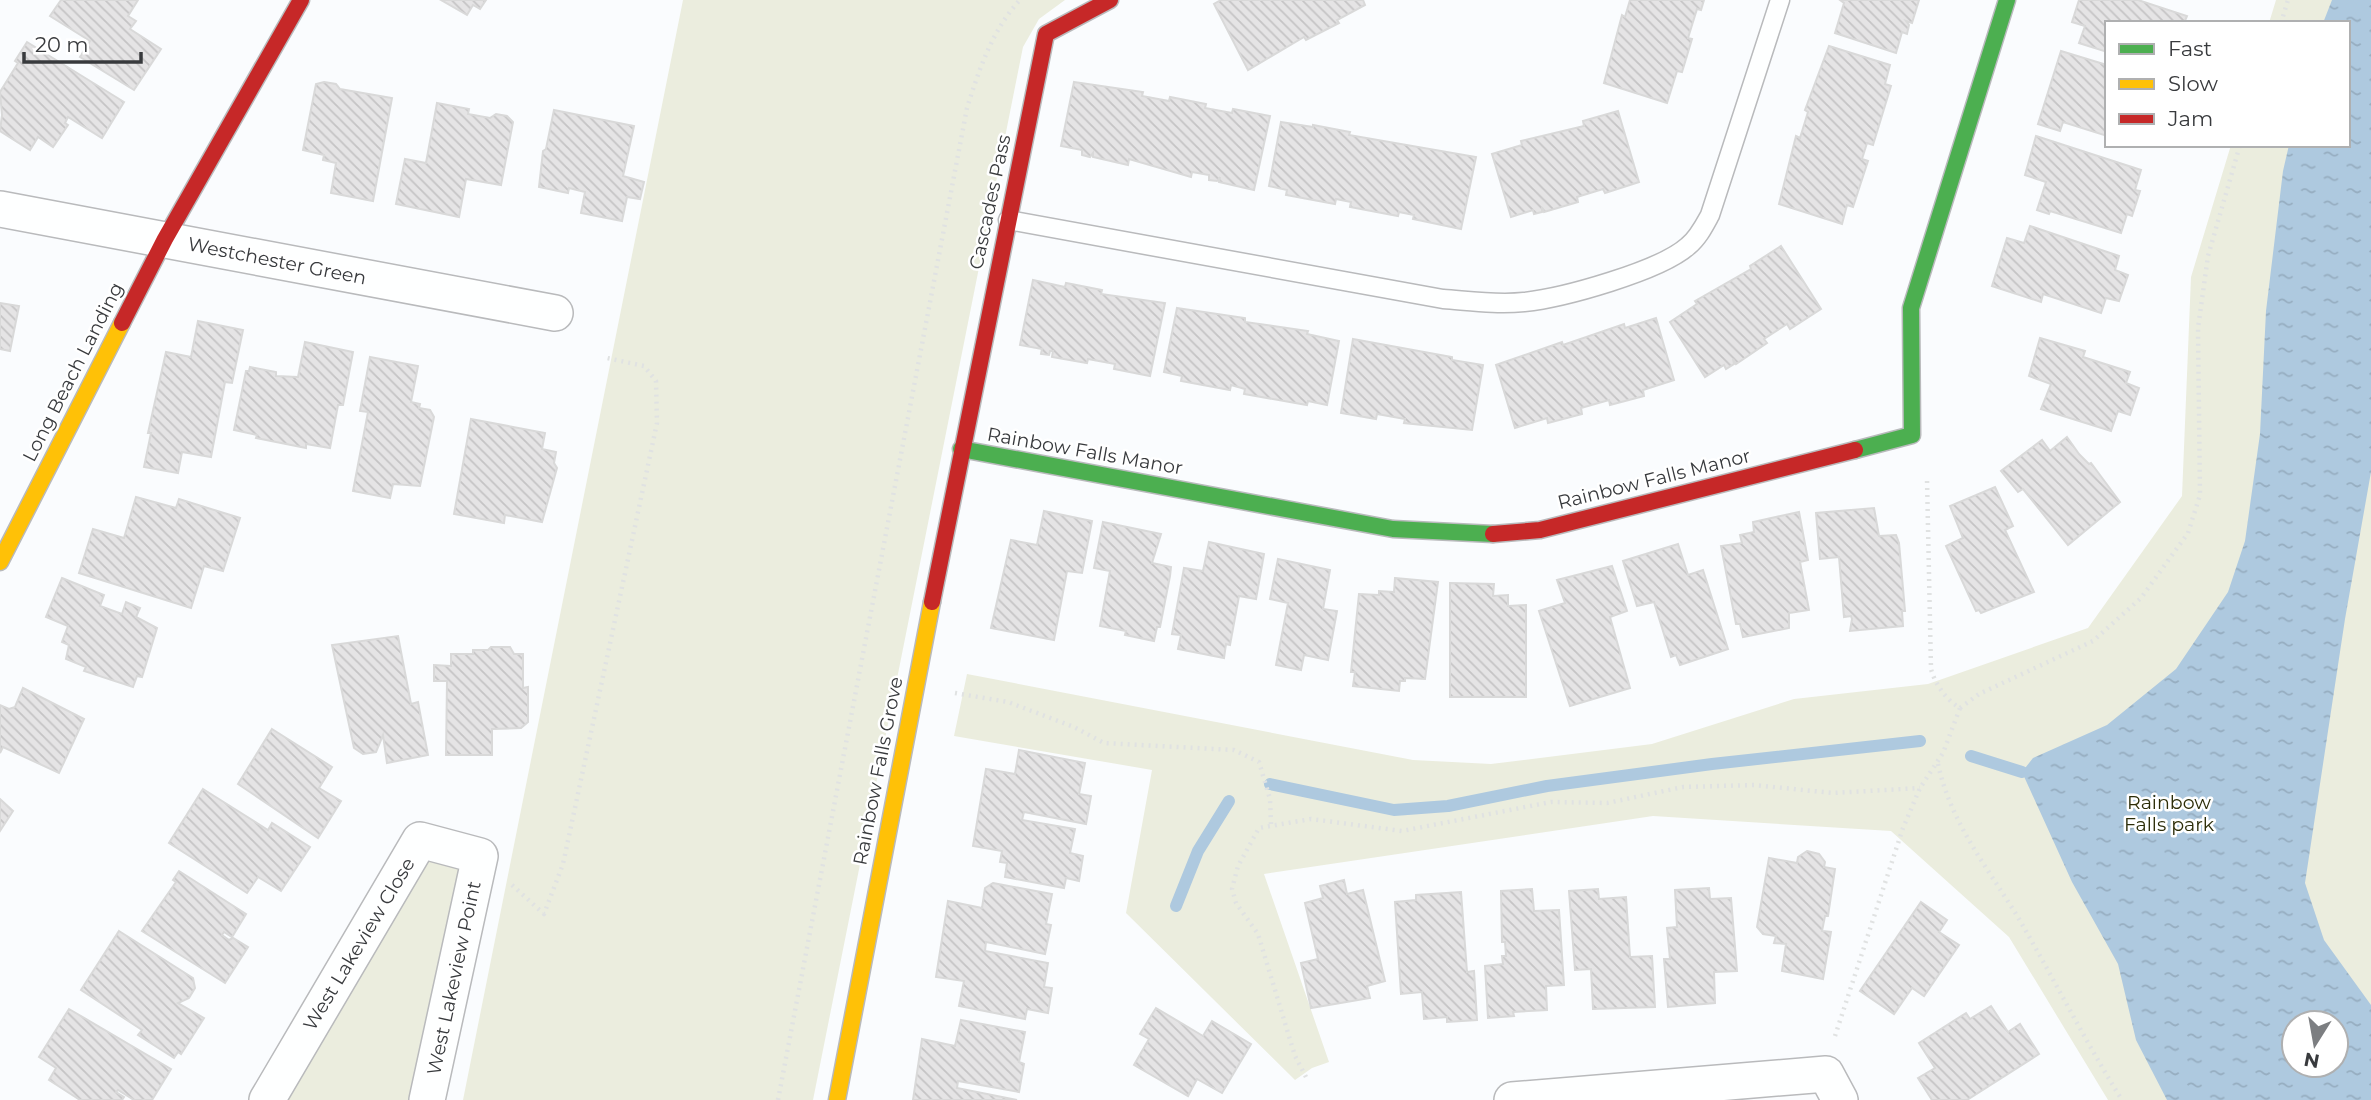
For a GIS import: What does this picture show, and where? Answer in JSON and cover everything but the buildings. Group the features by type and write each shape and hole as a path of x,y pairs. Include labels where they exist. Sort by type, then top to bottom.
{"street":[{"name":"Long Beach Landing","path":"0,562 165,239 301,0"},
{"name":"Cascades Pass","path":"961,449 1046,34 1110,0"},
{"name":"Rainbow Falls Manor","path":"961,449 1393,529 1441,535 1491,536 1540,530 1912,435 1911,308 2007,0"},
{"name":"Westchester Green","path":"0,209 555,313"},
{"name":"Rainbow Falls Grove","path":"837,1100 961,449"},
{"name":"West Lakeview Close","path":"267,1100 420,841 480,856"},
{"name":"West Lakeview Point","path":"427,1100 480,856"},
{"path":"1512,1100 1826,1074 1840,1100"}],"lane":[{"path":"1008,220 1443,299 1489,303 1526,302 1579,289 1671,258 1699,234 1710,215 1780,0"}],"path":[{"path":"778,1100 967,108 981,64 1006,15 1020,0"},
{"path":"2282,21 2288,0"},
{"path":"1835,1036 1903,828 1920,788 1938,763 1959,708 1979,694 2093,640 2141,598 2188,533 2200,495 2198,328 2211,244 2239,147"},
{"path":"480,856 544,914 563,864 657,423 656,381 644,366 607,358"},
{"path":"1927,479 1931,669 1950,703 1959,708"},
{"path":"955,693 1008,702 1074,727 1104,743 1234,750 1259,762 1270,799 1271,824"},
{"path":"1938,763 1945,796 1969,842 2018,918 2122,1100"},
{"path":"1306,1077 1295,1056 1258,934 1236,902 1232,889 1238,866 1259,828 1311,819 1402,831 1551,802 1607,803 1682,787 1754,785 1833,793 1920,788"}],"green space":[{"path":"683,0 1065,0 1039,19 1023,47 813,1100 463,1100"},
{"name":"Rainbow Falls park","path":"2276,0 2371,0 2371,1100 2108,1100 2009,937 1891,831 1653,816 1264,874 1329,1062 1312,1068 1295,1080 1126,913 1152,770 954,736 967,674 1413,760 1491,764 1652,744 1794,699 1928,684 2088,628 2182,496 2191,277 2230,147 2350,147 2350,21 2270,21"},
{"path":"420,840 480,856 427,1100 267,1100"}],"water":[{"path":"2332,0 2371,0 2371,472 2345,619 2305,883 2324,940 2371,1005 2371,1100 2167,1100 2136,1040 2118,964 2072,882 2022,772 2033,758 2107,725 2176,669 2228,592 2245,541 2260,434 2266,311 2283,171 2289,147 2350,147 2350,21 2324,21"}],"waterway":[{"path":"1270,784 1394,810 1448,806 1547,786 1712,764 1920,741"},
{"path":"1971,756 2022,772"},
{"path":"1176,906 1198,851 1229,801"}],"traffic: fast":[{"path":"1855,450 1912,435 1911,308 2007,0"},
{"path":"961,449 1393,529 1493,534"}],"traffic: slow":[{"path":"0,562 122,323"},
{"path":"837,1100 932,602"}],"traffic: jam":[{"path":"122,323 165,239 301,0"},
{"path":"932,602 1046,34 1110,0"},
{"path":"1493,534 1540,530 1855,450"}]}
